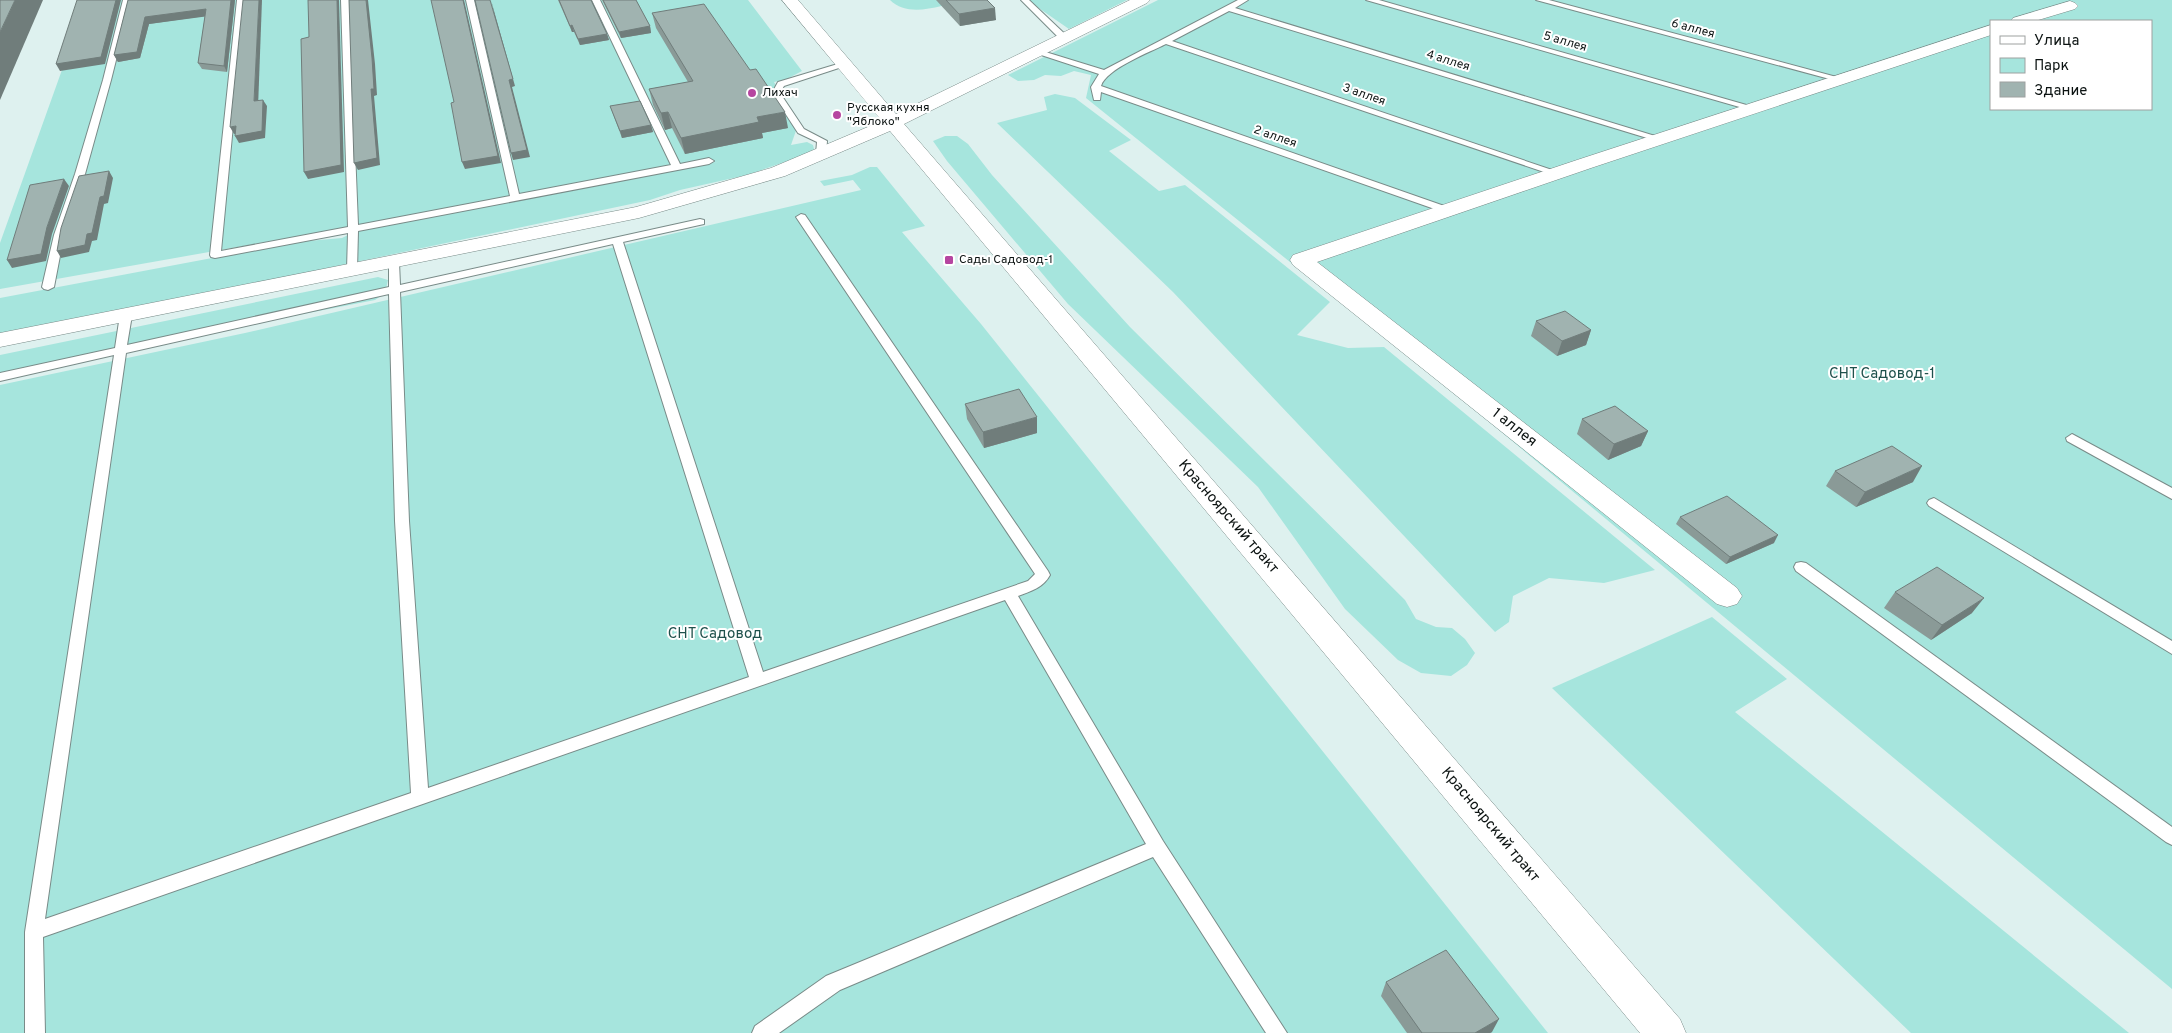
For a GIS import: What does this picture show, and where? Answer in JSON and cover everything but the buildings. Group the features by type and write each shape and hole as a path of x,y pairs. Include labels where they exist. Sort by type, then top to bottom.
{"street":[{"name":"Красноярский тракт","path":"790,0 1666,1033"},
{"path":"0,340 639,212 778,172 893,123 1142,0"},
{"path":"2022,20 2070,6"},
{"path":"1446,210 1990,30"},
{"name":"1 аллея","path":"1446,210 1301,260 1727,596"}],"lane":[{"path":"48,287 59,234 80,174 102,99 127,0"},
{"path":"241,0 215,256 709,161"},
{"path":"345,0 353,229 352,270"},
{"path":"470,0 515,197"},
{"path":"596,0 676,166"},
{"path":"1025,0 1065,38"},
{"path":"1097,98 1095,87 1099,77 1105,73 1244,0"},
{"name":"5 аллея","path":"1370,0 1753,108"},
{"name":"6 аллея","path":"1540,0 1840,79"},
{"name":"4 аллея","path":"1228,8 1660,139"},
{"name":"3 аллея","path":"1164,41 1556,173"},
{"path":"1036,52 1105,73"},
{"path":"821,154 822,141 801,131 776,93 781,84 844,65"},
{"name":"2 аллея","path":"1095,87 1446,210"},
{"path":"34,932 1033,585 1043,575 801,216"},
{"path":"0,378 700,222"},
{"path":"617,239 758,681"},
{"path":"394,262 402,521 420,797"},
{"path":"35,1033 34,932 126,315"},
{"path":"2072,438 2172,494"},
{"path":"1934,503 2172,648"},
{"path":"1801,567 2172,837"},
{"path":"1008,594 1157,847 1277,1033"},
{"path":"762,1033 833,983 1157,847"}],"green space":[{"path":"87,0 748,0 802,71 785,80 774,82 799,122 791,145 807,142 813,145 814,149 811,153 747,175 680,190 650,200 0,337 0,298 297,242 342,238 358,230 723,161 0,289 0,243"},
{"path":"890,0 965,0 916,10 898,6"},
{"path":"1022,0 1127,0 1069,29 1030,2"},
{"name":"СНТ Садовод-1","path":"1158,0 2172,0 2172,989 1494,426 1086,98 1091,75 1074,71 1061,76 1045,75 1034,80 1018,81 1008,75"},
{"path":"1055,94 1075,98 1131,140 1109,151 1159,191 1185,185 1330,302 1297,335 1348,348 1384,347 1655,570 1604,583 1549,578 1513,596 1509,622 1495,632 1173,292 997,123 1047,110 1044,97"},
{"path":"945,136 957,136 968,144 992,175 1130,327 1405,600 1416,619 1436,627 1452,628 1465,639 1475,653 1467,665 1451,676 1421,673 1398,660 1345,609 1258,487 1068,304 947,161 933,141"},
{"name":"СНТ Садовод","path":"870,167 877,167 925,226 902,232 981,324 1548,1033 0,1033 0,385 245,333 861,190 853,180 824,186 820,181 852,175"},
{"path":"378,277 388,280 385,293 375,300 0,373 0,355"},
{"path":"1712,617 1787,679 1735,712 2129,1033 1911,1033 1552,688"}],"place":[{"name":"Лихач","path":"752,93"},
{"name":"Русская кухня \"Яблоко\"","path":"837,115"},
{"name":"Сады Садовод-1","path":"949,260"}]}
